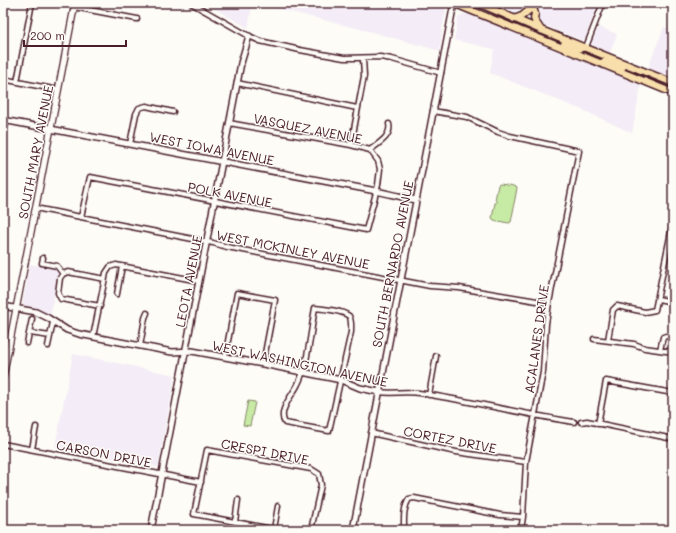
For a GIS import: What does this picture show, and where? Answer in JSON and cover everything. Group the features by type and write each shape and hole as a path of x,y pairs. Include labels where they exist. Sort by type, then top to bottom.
{"main road":[{"path":"454,3 672,92"},
{"path":"478,3 673,83"},
{"name":"SOUTH MARY AVENUE","path":"3,377 74,5"},
{"path":"514,18 522,16 534,5 534,18 541,30"},
{"path":"537,37 552,39 577,49 586,47"},
{"path":"601,63 606,61 624,68 630,66"}],"street":[{"path":"17,82 32,3"},
{"path":"191,3 249,36 274,44 344,58 380,57 392,59 441,73"},
{"name":"SOUTH BERNARDO AVENUE","path":"353,530 454,3"},
{"path":"586,47 603,3"},
{"path":"74,5 137,19"},
{"name":"LEOTA AVENUE","path":"151,530 240,63 249,36"},
{"path":"351,145 364,76 363,58"},
{"path":"3,79 58,90"},
{"path":"237,83 357,108"},
{"path":"130,144 136,114 139,108 146,106 173,112"},
{"name":"ACALANES DRIVE","path":"434,111 467,117 510,136 579,152 549,303 543,372 526,462 521,530"},
{"path":"3,138 5,120"},
{"name":"WEST IOWA AVENUE","path":"5,120 376,190 416,200"},
{"name":"VASQUEZ AVENUE","path":"229,123 351,145 370,150 378,161 380,169 366,230"},
{"path":"370,150 388,136 391,129 389,124"},
{"name":"POLK AVENUE","path":"81,217 90,177 366,230"},
{"name":"WEST MCKINLEY AVENUE","path":"35,208 430,286 459,288 549,303"},
{"path":"608,340 614,310 617,306 649,312 655,310 673,222"},
{"path":"43,258 42,263 57,266 64,274"},
{"path":"93,336 105,278 107,270 110,267 116,265 199,281"},
{"path":"117,294 122,266"},
{"path":"100,306 61,299 58,293 60,278 68,272 105,278"},
{"path":"225,357 237,293 275,300 263,364"},
{"path":"658,299 673,302"},
{"name":"WEST WASHINGTON AVENUE","path":"3,306 36,312 67,330 140,346 172,352 197,352 263,364 341,380 360,388 379,392 392,394 405,392 429,395 534,416 574,422"},
{"path":"315,308 339,312 348,316 350,320 351,332 329,431 285,423 282,419 285,407 303,372 315,308"},
{"path":"140,346 147,313"},
{"path":"27,344 32,319"},
{"path":"48,346 53,322"},
{"path":"30,332 50,336"},
{"path":"660,350 663,337 673,337"},
{"path":"594,339 634,344 645,348 673,352"},
{"path":"429,395 436,356"},
{"path":"598,424 606,381 673,393"},
{"path":"581,422 587,421 673,439"},
{"path":"32,449 36,427"},
{"name":"CORTEZ DRIVE","path":"371,433 456,452 526,462"},
{"name":"CARSON DRIVE","path":"3,444 201,482"},
{"name":"CRESPI DRIVE","path":"201,482 207,450 311,469 319,474 321,485 311,530"},
{"path":"201,482 194,514 276,530 278,506"},
{"path":"404,530 404,512 406,503 409,499 414,498 500,515 523,517"},
{"path":"235,522 238,500"}],"shaded area":[{"path":"205,3 436,3 442,5 446,11 442,27 440,51 372,32 259,4 252,5 248,28"},
{"path":"493,3 524,3 521,10 514,12"},
{"path":"543,3 598,3 584,41 541,24 538,18"},
{"path":"463,14 469,14 641,85 632,133 585,111 490,73 494,49 454,40 458,18"},
{"path":"599,27 617,34 610,53 594,46 592,42"},
{"path":"664,27 673,30 673,78 648,68"},
{"path":"30,264 58,269 59,271 50,316 23,304"},
{"path":"73,354 175,375 158,467 55,447"}],"green space":[{"path":"498,185 510,185 517,188 511,222 509,223 500,222 492,218 495,203 497,202 495,200"},
{"path":"248,401 255,402 250,426 243,425"}]}
